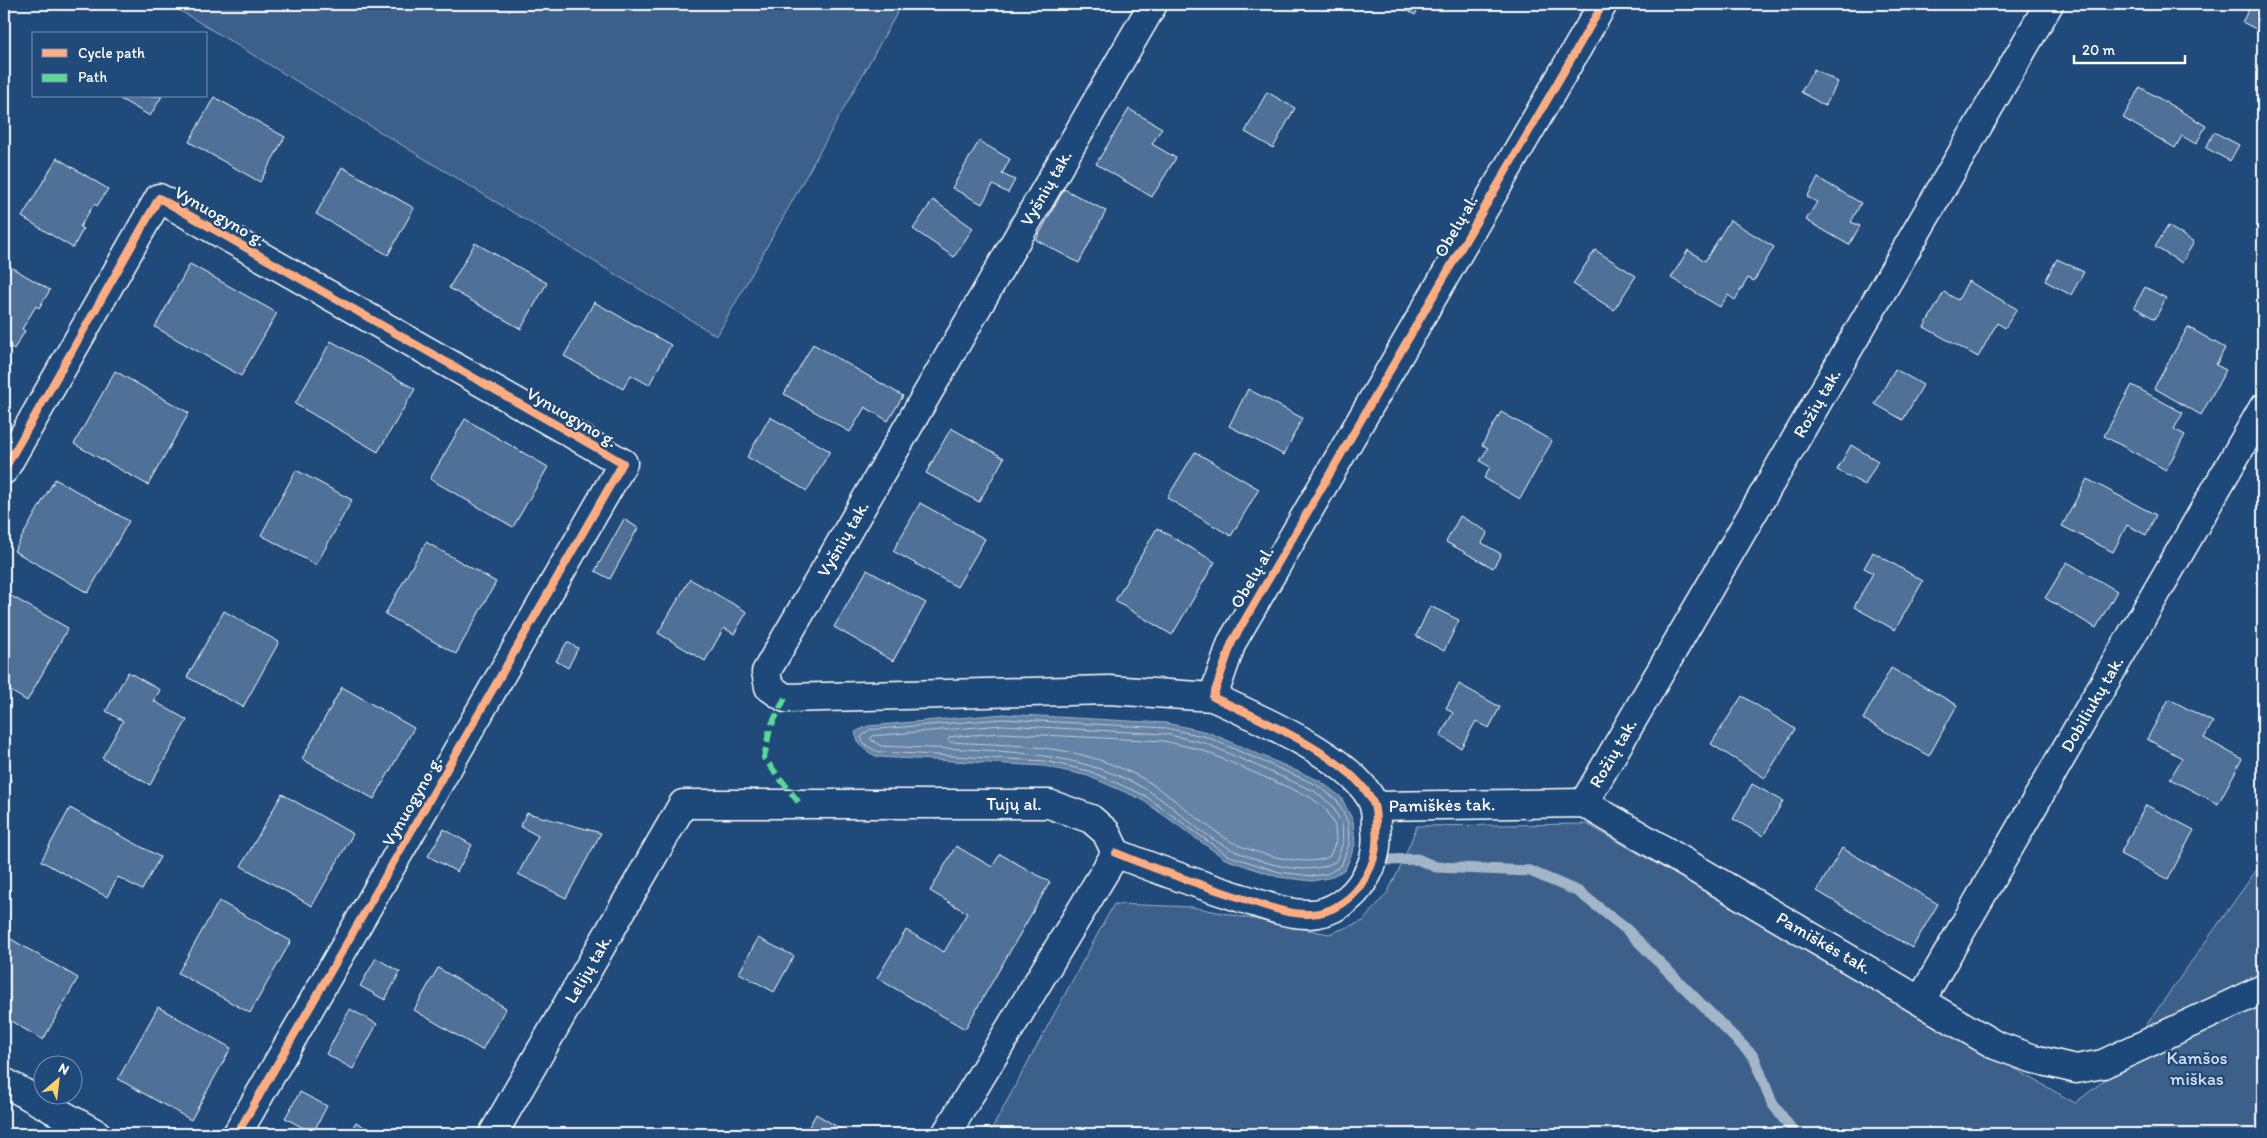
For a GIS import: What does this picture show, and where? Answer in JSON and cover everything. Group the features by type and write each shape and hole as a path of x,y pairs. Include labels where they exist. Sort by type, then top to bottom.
{"street":[{"name":"Vyšnių tak.","path":"1153,4 766,672 769,687 785,698 1109,690 1213,697"},
{"name":"Obelų al.","path":"1213,697 1232,642 1603,4"},
{"name":"Rožių tak.","path":"1584,803 2049,4"},
{"name":"Vynuogyno g.","path":"4,470 159,198 623,463 238,1134"},
{"name":"Dobiliukų tak.","path":"1921,1000 2263,408"},
{"path":"946,1134 1116,853 1166,874 1270,907 1307,914 1332,910 1359,890 1373,866 1378,842 1374,806 1362,786 1335,760 1263,721 1213,697"},
{"name":"Pamiškės tak.","path":"1374,806 1584,803 1995,1045 2034,1059 2076,1069 2103,1064 2263,989"},
{"name":"Tujų al.","path":"683,804 1049,804 1091,819 1106,832 1116,853"},
{"name":"Lelijų tak.","path":"493,1134 683,804"},
{"path":"4,1082 97,1134"}],"green space":[{"path":"169,4 902,4 717,336"},
{"name":"Kamšos miškas","path":"1587,824 2075,1103 2110,1076 2263,861 2263,1134 989,1134 1114,904 1192,907 1329,934 1363,921 1387,893 1400,868 1417,826"}],"water":[{"path":"1003,714 1166,723 1208,732 1320,781 1341,797 1353,821 1355,845 1345,870 1328,878 1312,881 1278,877 1225,859 1141,799 1088,776 1044,766 878,757 863,748 855,732 868,726"}],"building":[{"path":"1396,4 1421,4 1415,15"},
{"path":"2252,4 2263,4 2263,24 2260,31 2242,22"},
{"path":"1814,69 1838,82 1825,106 1801,92"},
{"path":"2140,87 2206,126 2196,144 2182,136 2175,148 2123,118"},
{"path":"1267,92 1295,108 1273,148 1245,132"},
{"path":"214,97 285,137 260,182 189,142"},
{"path":"118,98 161,98 150,116"},
{"path":"1129,109 1162,128 1152,144 1176,158 1152,197 1096,164"},
{"path":"2214,132 2239,145 2230,161 2206,148"},
{"path":"979,141 1010,159 1002,174 1015,180 1008,193 993,185 982,204 952,188"},
{"path":"57,158 108,189 97,206 94,204 80,227 83,229 73,248 22,217"},
{"path":"342,167 414,208 388,255 316,214"},
{"path":"1818,178 1861,203 1851,222 1860,226 1849,245 1806,220 1817,202 1807,197"},
{"path":"1064,189 1106,211 1079,263 1036,240"},
{"path":"933,200 973,228 954,257 913,229"},
{"path":"1730,220 1774,247 1754,281 1748,278 1735,300 1728,295 1720,307 1671,278 1688,250 1705,261"},
{"path":"2168,226 2194,242 2182,263 2155,247"},
{"path":"475,243 547,283 521,329 449,288"},
{"path":"1595,250 1636,276 1614,310 1573,284"},
{"path":"2057,259 2084,272 2071,295 2045,281"},
{"path":"4,263 50,290 39,308 36,306 22,329 25,331 14,349 4,343"},
{"path":"190,264 277,313 241,376 155,327"},
{"path":"1968,281 2017,309 2005,328 1997,323 1978,357 1924,327 1944,292 1958,300"},
{"path":"2145,287 2166,298 2155,319 2134,307"},
{"path":"594,302 671,345 649,385 631,375 623,389 564,356"},
{"path":"2188,327 2225,348 2216,365 2226,370 2201,415 2154,388"},
{"path":"331,341 415,389 378,452 295,404"},
{"path":"813,344 903,396 888,421 865,407 850,432 784,394"},
{"path":"1895,369 1923,385 1903,420 1875,404"},
{"path":"115,371 189,413 148,485 74,444"},
{"path":"2132,385 2183,413 2174,429 2185,435 2166,470 2104,436"},
{"path":"1248,389 1302,418 1284,455 1229,426"},
{"path":"1501,412 1552,441 1520,499 1484,478 1490,467 1480,461 1488,448 1482,445"},
{"path":"770,417 830,451 807,491 747,457"},
{"path":"465,419 548,467 513,527 430,479"},
{"path":"951,428 1004,458 979,502 926,473"},
{"path":"1851,445 1878,461 1865,485 1837,470"},
{"path":"1195,452 1259,489 1231,536 1167,498"},
{"path":"296,470 352,500 316,565 261,535"},
{"path":"55,479 129,521 88,593 14,551"},
{"path":"2087,479 2156,515 2146,535 2127,525 2113,552 2062,526"},
{"path":"920,503 985,539 957,587 893,551"},
{"path":"1460,516 1488,532 1482,543 1501,554 1493,568 1446,542"},
{"path":"624,519 638,528 610,579 595,571"},
{"path":"1157,528 1215,562 1172,635 1115,601"},
{"path":"426,542 496,582 456,654 385,614"},
{"path":"1873,552 1923,581 1895,630 1854,607 1873,573 1864,568"},
{"path":"2067,562 2117,591 2096,628 2045,598"},
{"path":"867,570 926,603 893,661 834,627"},
{"path":"690,579 747,612 734,634 724,628 705,661 658,633"},
{"path":"4,592 68,628 27,701 4,687"},
{"path":"1430,606 1459,620 1444,651 1416,636"},
{"path":"224,611 279,642 243,707 187,677"},
{"path":"567,642 578,648 568,668 556,661"},
{"path":"1891,668 1957,705 1929,756 1863,719"},
{"path":"128,672 160,690 154,701 187,720 150,785 102,758 123,721 106,711"},
{"path":"1459,684 1500,707 1489,728 1476,721 1461,748 1440,736 1453,713 1446,708"},
{"path":"342,687 414,728 374,799 302,759"},
{"path":"1742,696 1795,729 1765,778 1711,744"},
{"path":"2169,699 2213,722 2204,738 2242,759 2218,804 2170,779 2182,758 2147,739"},
{"path":"4,776 11,780 4,794"},
{"path":"1752,784 1783,801 1763,836 1733,819"},
{"path":"282,794 353,834 312,906 241,866"},
{"path":"2146,805 2194,830 2168,879 2120,854"},
{"path":"70,808 160,857 142,890 118,877 107,897 41,861"},
{"path":"527,813 601,833 566,898 518,874 538,836 520,826"},
{"path":"444,829 472,845 457,872 428,856"},
{"path":"956,846 992,867 1000,854 1050,882 965,1029 877,978 906,930 944,952 967,913 930,891"},
{"path":"1842,848 1938,904 1912,948 1817,891"},
{"path":"219,901 291,941 250,1013 178,973"},
{"path":"4,935 78,978 43,1040 4,1017"},
{"path":"758,938 794,956 774,992 739,973"},
{"path":"376,958 400,972 385,1000 360,986"},
{"path":"438,968 506,1008 482,1050 414,1010"},
{"path":"158,1007 231,1048 191,1120 118,1079"},
{"path":"350,1009 377,1024 353,1069 326,1054"},
{"path":"300,1092 327,1106 313,1133 285,1118"},
{"path":"816,1114 849,1134 809,1134 806,1132"},
{"path":"356,1122 376,1134 349,1134"}],"waterway":[{"path":"1390,860 1417,859 1436,867 1530,871 1579,892 1626,929 1754,1057 1772,1103 1795,1134"}],"marked path":[{"path":"785,698 770,728 764,758 800,804"}],"cycle path":[{"path":"1116,853 1225,893 1299,914 1325,912 1341,904 1355,892 1368,872 1376,848 1377,835 1374,805 1364,788 1327,756 1279,728 1213,697 1232,642 1603,4"},
{"path":"4,470 159,198 623,463 237,1134"}]}
